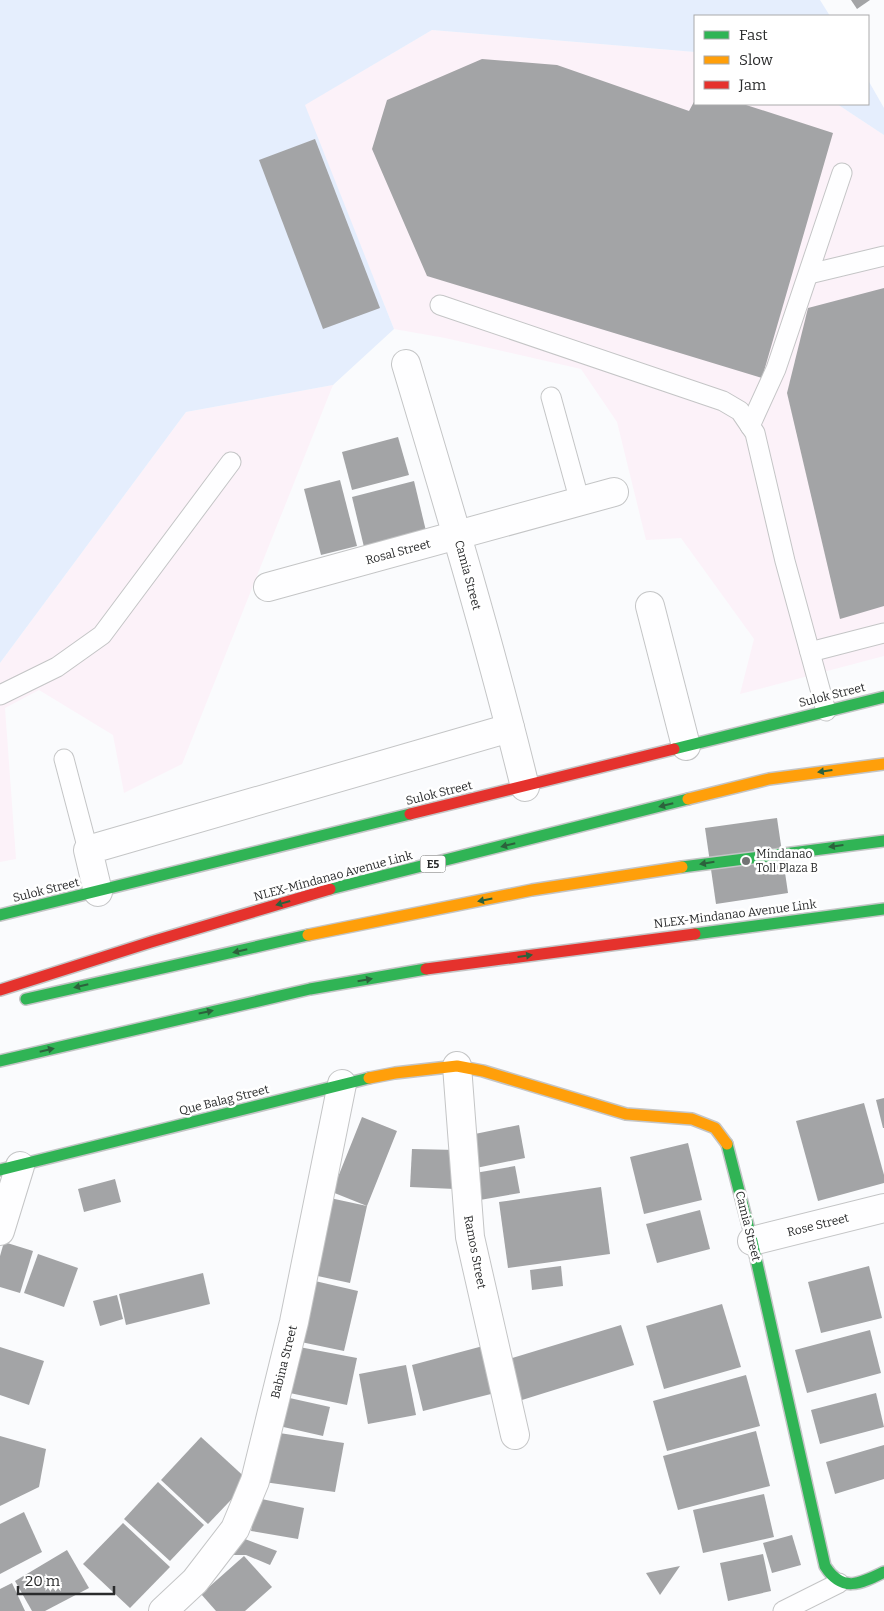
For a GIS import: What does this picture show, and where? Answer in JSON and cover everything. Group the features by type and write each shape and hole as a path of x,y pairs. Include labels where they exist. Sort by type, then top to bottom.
{"main road":[{"name":"Sulok Street","path":"0,915 525,787 884,696"},
{"name":"NLEX-Mindanao Avenue Link","path":"0,990 150,942 326,890 769,779 884,764"},
{"path":"19,1000 333,930 532,890 756,856 884,841"},
{"name":"NLEX-Mindanao Avenue Link","path":"0,1061 310,989 415,971 884,909"},
{"name":"Que Balag Street","path":"10,1168 342,1084 395,1073 457,1066"},
{"name":"Camia Street","path":"457,1066 483,1071 626,1114 692,1119 715,1128 728,1145 752,1241 825,1566 830,1575 839,1583"},
{"path":"839,1583 854,1585 884,1572"}],"street":[{"name":"Camia Street","path":"406,364 458,536 525,787"},
{"name":"Rosal Street","path":"268,587 614,492"},
{"path":"650,606 686,746"},
{"path":"98,892 88,850 510,728"},
{"name":"Ramos Street","path":"457,1066 470,1237 515,1435"},
{"name":"Babina Street","path":"163,1611 195,1581 235,1529 254,1481 294,1322 342,1084"},
{"path":"0,1231 10,1168"},
{"name":"Rose Street","path":"752,1241 884,1208"}],"lane":[{"path":"750,426 776,369 842,173"},
{"path":"809,274 884,256"},
{"path":"440,305 723,401 740,410 755,433 785,561 826,711"},
{"path":"551,397 580,502"},
{"path":"0,695 57,667 102,635 231,462"},
{"path":"810,652 884,633"},
{"path":"64,759 88,850"},
{"path":"782,1611 839,1583"}],"shaded area":[{"path":"0,0 820,0 829,15 694,15 694,52 432,30 305,105 394,329 333,385 186,412 0,663"},
{"path":"432,30 694,52 694,105 839,105 884,135 884,656 740,694 754,639 681,538 646,540 617,422 581,369 445,338 394,329 304,105"},
{"path":"869,82 884,108 884,135 839,105 869,105"},
{"path":"333,385 182,764 124,793 113,735 39,690 5,708 16,859 0,862 0,663 186,412"}],"building":[{"path":"851,0 870,0 857,9"},
{"path":"482,59 557,65 689,111 694,102 694,105 746,105 833,133 762,378 427,276 372,149 387,100"},
{"path":"315,139 380,308 323,329 259,160"},
{"path":"884,288 884,606 840,619 787,393 808,308"},
{"path":"398,437 409,475 352,490 342,452"},
{"path":"340,480 357,546 321,555 304,489"},
{"path":"414,481 426,531 364,547 352,497"},
{"name":"Mindanao Toll Plaza B","path":"777,818 788,893 716,904 705,828"},
{"path":"884,1098 884,1128 883,1128 876,1100"},
{"path":"864,1103 884,1175 884,1183 818,1201 796,1121"},
{"path":"362,1117 397,1131 367,1206 332,1192"},
{"path":"519,1125 525,1158 476,1168 470,1135"},
{"path":"688,1143 702,1200 644,1214 630,1157"},
{"path":"412,1149 457,1150 455,1189 410,1187"},
{"path":"515,1166 520,1193 480,1200 475,1173"},
{"path":"115,1179 121,1202 84,1212 78,1189"},
{"path":"601,1187 610,1254 508,1268 499,1202"},
{"path":"330,1198 367,1206 350,1283 313,1275"},
{"path":"700,1210 710,1249 657,1263 646,1224"},
{"path":"4,1242 33,1251 20,1293 0,1287 0,1256"},
{"path":"38,1254 78,1268 64,1307 24,1293"},
{"path":"561,1266 563,1286 532,1290 530,1270"},
{"path":"869,1266 882,1318 821,1333 808,1282"},
{"path":"203,1273 210,1304 126,1325 119,1294"},
{"path":"315,1281 358,1291 344,1351 301,1342"},
{"path":"117,1295 123,1319 100,1326 93,1301"},
{"path":"722,1304 741,1367 664,1389 646,1326"},
{"path":"621,1325 634,1365 522,1400 509,1359"},
{"path":"870,1330 881,1373 807,1393 795,1350"},
{"path":"294,1346 357,1358 347,1405 285,1392"},
{"path":"483,1346 495,1393 423,1411 412,1365"},
{"path":"0,1347 44,1361 29,1405 0,1395"},
{"path":"406,1365 416,1415 368,1424 359,1374"},
{"path":"746,1375 760,1426 667,1451 653,1401"},
{"path":"876,1393 884,1427 820,1444 811,1410"},
{"path":"285,1397 330,1407 323,1436 279,1426"},
{"path":"756,1431 770,1486 678,1510 663,1456"},
{"path":"273,1432 344,1443 335,1492 264,1482"},
{"path":"0,1436 46,1449 39,1487 0,1506"},
{"path":"201,1437 249,1481 208,1524 161,1480"},
{"path":"884,1445 884,1479 835,1494 826,1462"},
{"path":"158,1482 204,1525 170,1561 124,1519"},
{"path":"764,1494 774,1537 703,1553 693,1510"},
{"path":"257,1498 304,1508 298,1539 251,1531"},
{"path":"24,1512 42,1552 0,1574 0,1524"},
{"path":"123,1523 170,1567 130,1608 83,1564"},
{"path":"792,1535 801,1565 772,1573 763,1543"},
{"path":"245,1539 277,1551 270,1565 246,1555 229,1555"},
{"path":"67,1550 89,1588 45,1611 32,1611 15,1581"},
{"path":"763,1554 771,1591 728,1601 720,1563"},
{"path":"244,1556 272,1587 245,1611 216,1611 201,1594"},
{"path":"680,1566 660,1595 646,1573"},
{"path":"12,1583 25,1611 0,1611 0,1589"}],"traffic: fast":[{"path":"674,749 884,697"},
{"path":"330,889 688,799"},
{"path":"0,915 410,814"},
{"path":"682,867 884,841"},
{"path":"695,934 884,909"},
{"path":"26,999 308,935"},
{"path":"0,1061 310,989 426,969"},
{"path":"0,1170 369,1078"},
{"path":"727,1144 752,1241 825,1566 831,1575 838,1580 852,1584 867,1580 884,1572"}],"traffic: slow":[{"path":"688,799 769,779 884,764"},
{"path":"308,935 532,890 682,867"},
{"path":"369,1078 457,1066 483,1071 626,1114 692,1119 715,1128 727,1144"}],"traffic: jam":[{"path":"410,814 674,749"},
{"path":"0,990 151,942 330,889"},
{"path":"426,969 695,934"}],"place":[{"name":"Mindanao Toll Plaza B","path":"746,861"}]}
